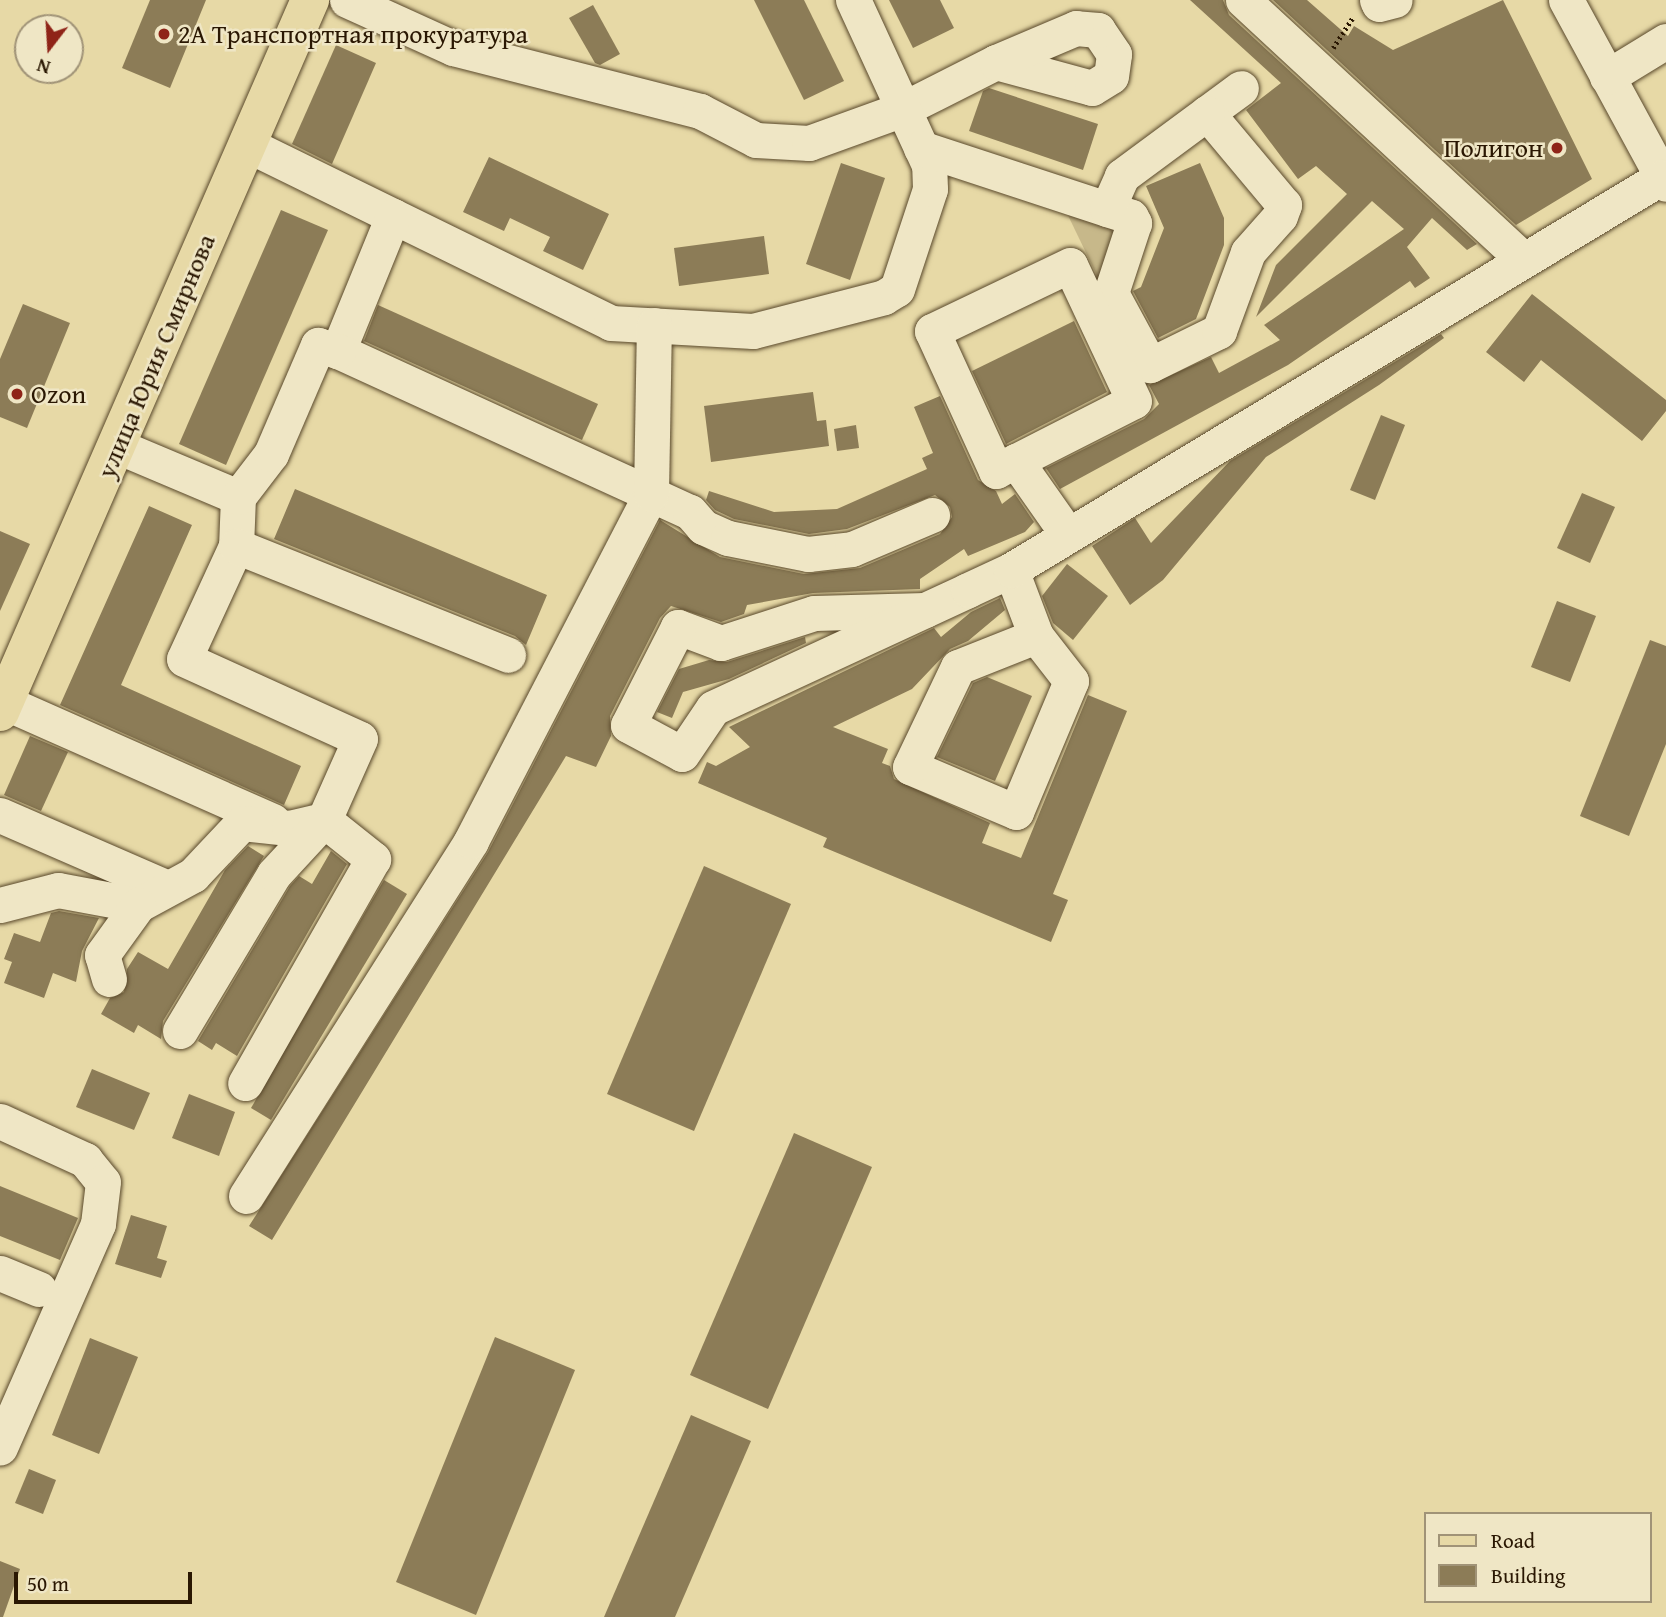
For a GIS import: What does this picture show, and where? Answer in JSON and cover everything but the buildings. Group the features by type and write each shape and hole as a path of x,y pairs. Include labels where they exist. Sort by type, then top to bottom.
{"main road":[{"name":"улица Юрия Смирнова","path":"2,707 310,0"}],"street":[{"path":"347,0 453,48 700,111 756,140 809,143 903,109 996,62"},
{"path":"248,145 611,323 753,331 884,297 897,289 930,189 932,177 921,148 853,0"},
{"path":"1243,0 1522,258"},
{"path":"925,610 814,612 721,643 678,627 628,725 682,754 713,708 925,610 1011,570 1522,258 1664,180 1566,0"},
{"path":"1607,77 1666,41"},
{"path":"1107,209 1122,176 1241,88"},
{"path":"921,148 1133,220 1111,293 1145,361 1156,365 1219,331 1248,252 1280,216 1284,205 1206,113"},
{"path":"338,351 393,216"},
{"path":"1070,265 1134,401 1016,461 996,471 932,331 1070,265"},
{"path":"246,1196 471,841 651,494 654,325"},
{"path":"180,1031 274,874 324,820 360,739 184,659 236,546 238,497 271,454 318,345 338,351 690,512 703,527 728,538 808,554 852,549 932,515"},
{"path":"117,446 238,497"},
{"path":"1016,461 1068,535"},
{"path":"236,546 508,655"},
{"path":"1011,570 1036,636 1071,681 1016,812 910,766 958,667 1036,636"},
{"path":"2,707 289,828"},
{"path":"0,815 168,888"},
{"path":"109,979 102,955 138,905 193,874 242,823 289,828 324,820"},
{"path":"245,1083 373,859 324,820"},
{"path":"0,905 58,890 138,905"},
{"path":"0,1121 85,1160 103,1182 98,1224 0,1447"},
{"path":"0,1273 39,1289"}],"path":[{"path":"1315,67 1353,17 1384,1"}],"shaded area":[{"path":"1063,205 1117,229 1103,288"}],"place":[{"name":"2А Транспортная прокуратура","path":"164,34"},
{"name":"Полигон","path":"1557,148"},
{"name":"Ozon","path":"17,394"}]}
